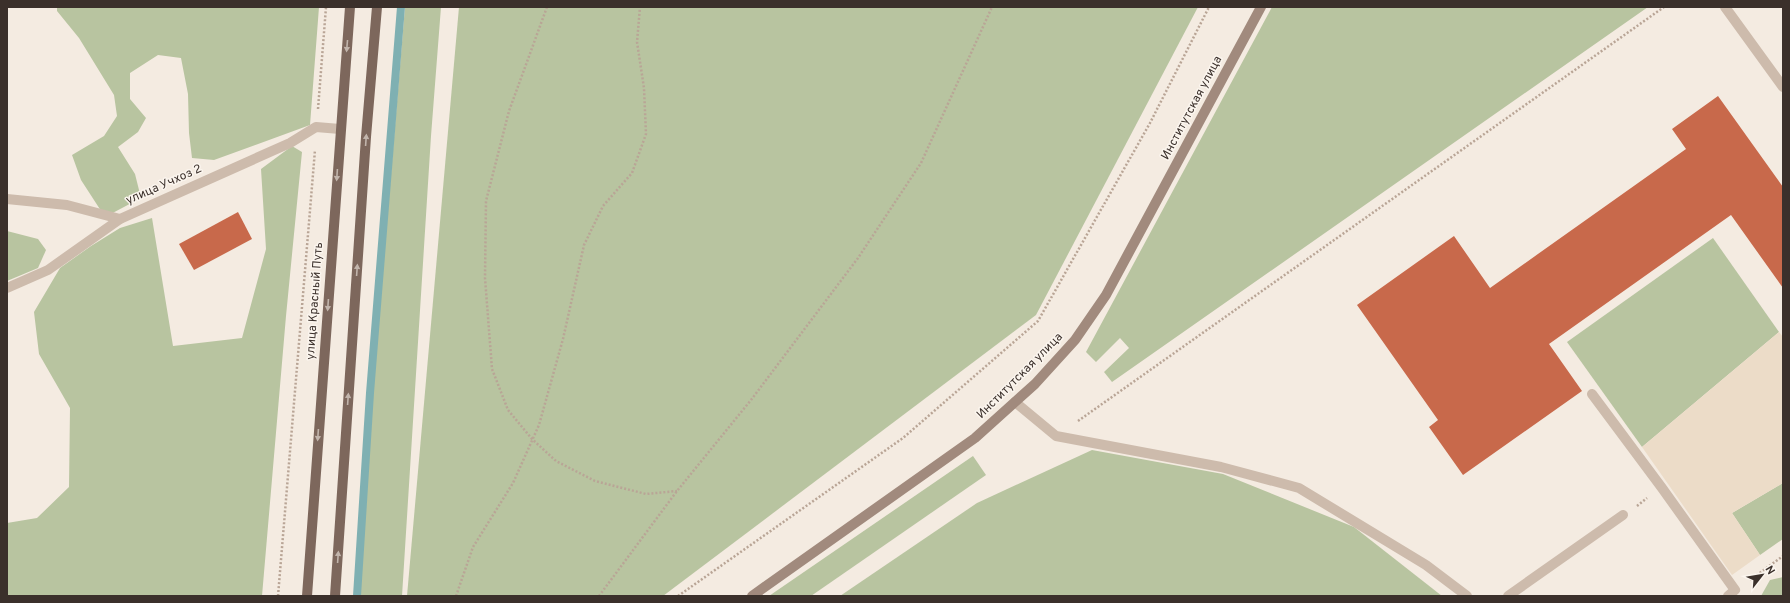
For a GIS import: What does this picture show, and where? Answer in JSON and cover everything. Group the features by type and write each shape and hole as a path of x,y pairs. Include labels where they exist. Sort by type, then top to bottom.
{"main road":[{"name":"улица Красный Путь","path":"307,596 350,7"},
{"path":"335,596 366,138 377,7"}],"street":[{"name":"Институтская улица","path":"752,596 975,438 1035,384 1075,340 1106,295 1261,7"},
{"path":"1725,7 1783,87"},
{"path":"316,127 340,129"},
{"name":"улица Учхоз 2","path":"7,288 48,270 120,219 290,143 316,127"},
{"path":"7,200 67,205 120,219"},
{"path":"1592,394 1662,488 1732,593"},
{"path":"1015,402 1056,436 1221,466 1299,488 1426,565 1467,596"},
{"path":"1508,596 1623,515"}],"path":[{"path":"278,596 326,7"},
{"path":"548,7 509,111 486,201 485,278 492,369 508,410 532,439 556,461 595,481 646,494 677,491"},
{"path":"456,596 473,547 513,483 539,425 563,339 584,245 603,206 632,173 646,134 644,88 637,42 640,7"},
{"path":"599,596 677,491 751,400 853,265 921,163 985,26 992,7"},
{"path":"678,596 903,438 1038,321 1150,123 1209,7"},
{"path":"1056,436 1664,7"},
{"path":"1732,593 1783,556"}],"green space":[{"path":"57,7 319,7 310,125 214,160 192,158 189,133 188,94 181,58 158,55 130,73 130,99 146,118 138,132 118,147 135,174 141,198 105,217 81,180 72,155 104,136 117,116 114,95 79,38 57,11"},
{"path":"405,7 441,7 431,136 402,596 357,596 356,588"},
{"path":"459,7 1198,7 1036,315 663,596 407,596"},
{"path":"1272,7 1648,7 1112,382 1104,372 1129,348 1120,338 1096,362 1086,352"},
{"path":"292,146 302,152 286,316 262,596 7,596 7,523 37,518 69,487 70,408 39,354 34,312 60,268 120,228 152,218 173,346 242,338 266,249 261,169"},
{"path":"7,231 38,239 46,250 38,268 7,281"},
{"path":"1713,238 1779,332 1642,447 1567,342"},
{"path":"1092,450 1223,474 1354,527 1442,596 840,596 977,503"},
{"path":"973,456 986,475 811,596 769,596"},
{"path":"1783,483 1783,539 1760,555 1732,513"},
{"path":"1783,577 1783,596 1761,596 1770,580"}],"shaded area":[{"path":"1779,332 1783,337 1783,483 1732,513 1760,555 1732,575 1642,447"}],"building":[{"path":"1718,96 1783,187 1783,288 1731,215 1549,344 1582,391 1463,475 1429,427 1438,420 1357,305 1454,236 1490,288 1686,149 1672,129"},
{"path":"238,212 252,239 194,270 179,244"}],"waterway":[{"path":"357,596 370,393 401,7"}]}
